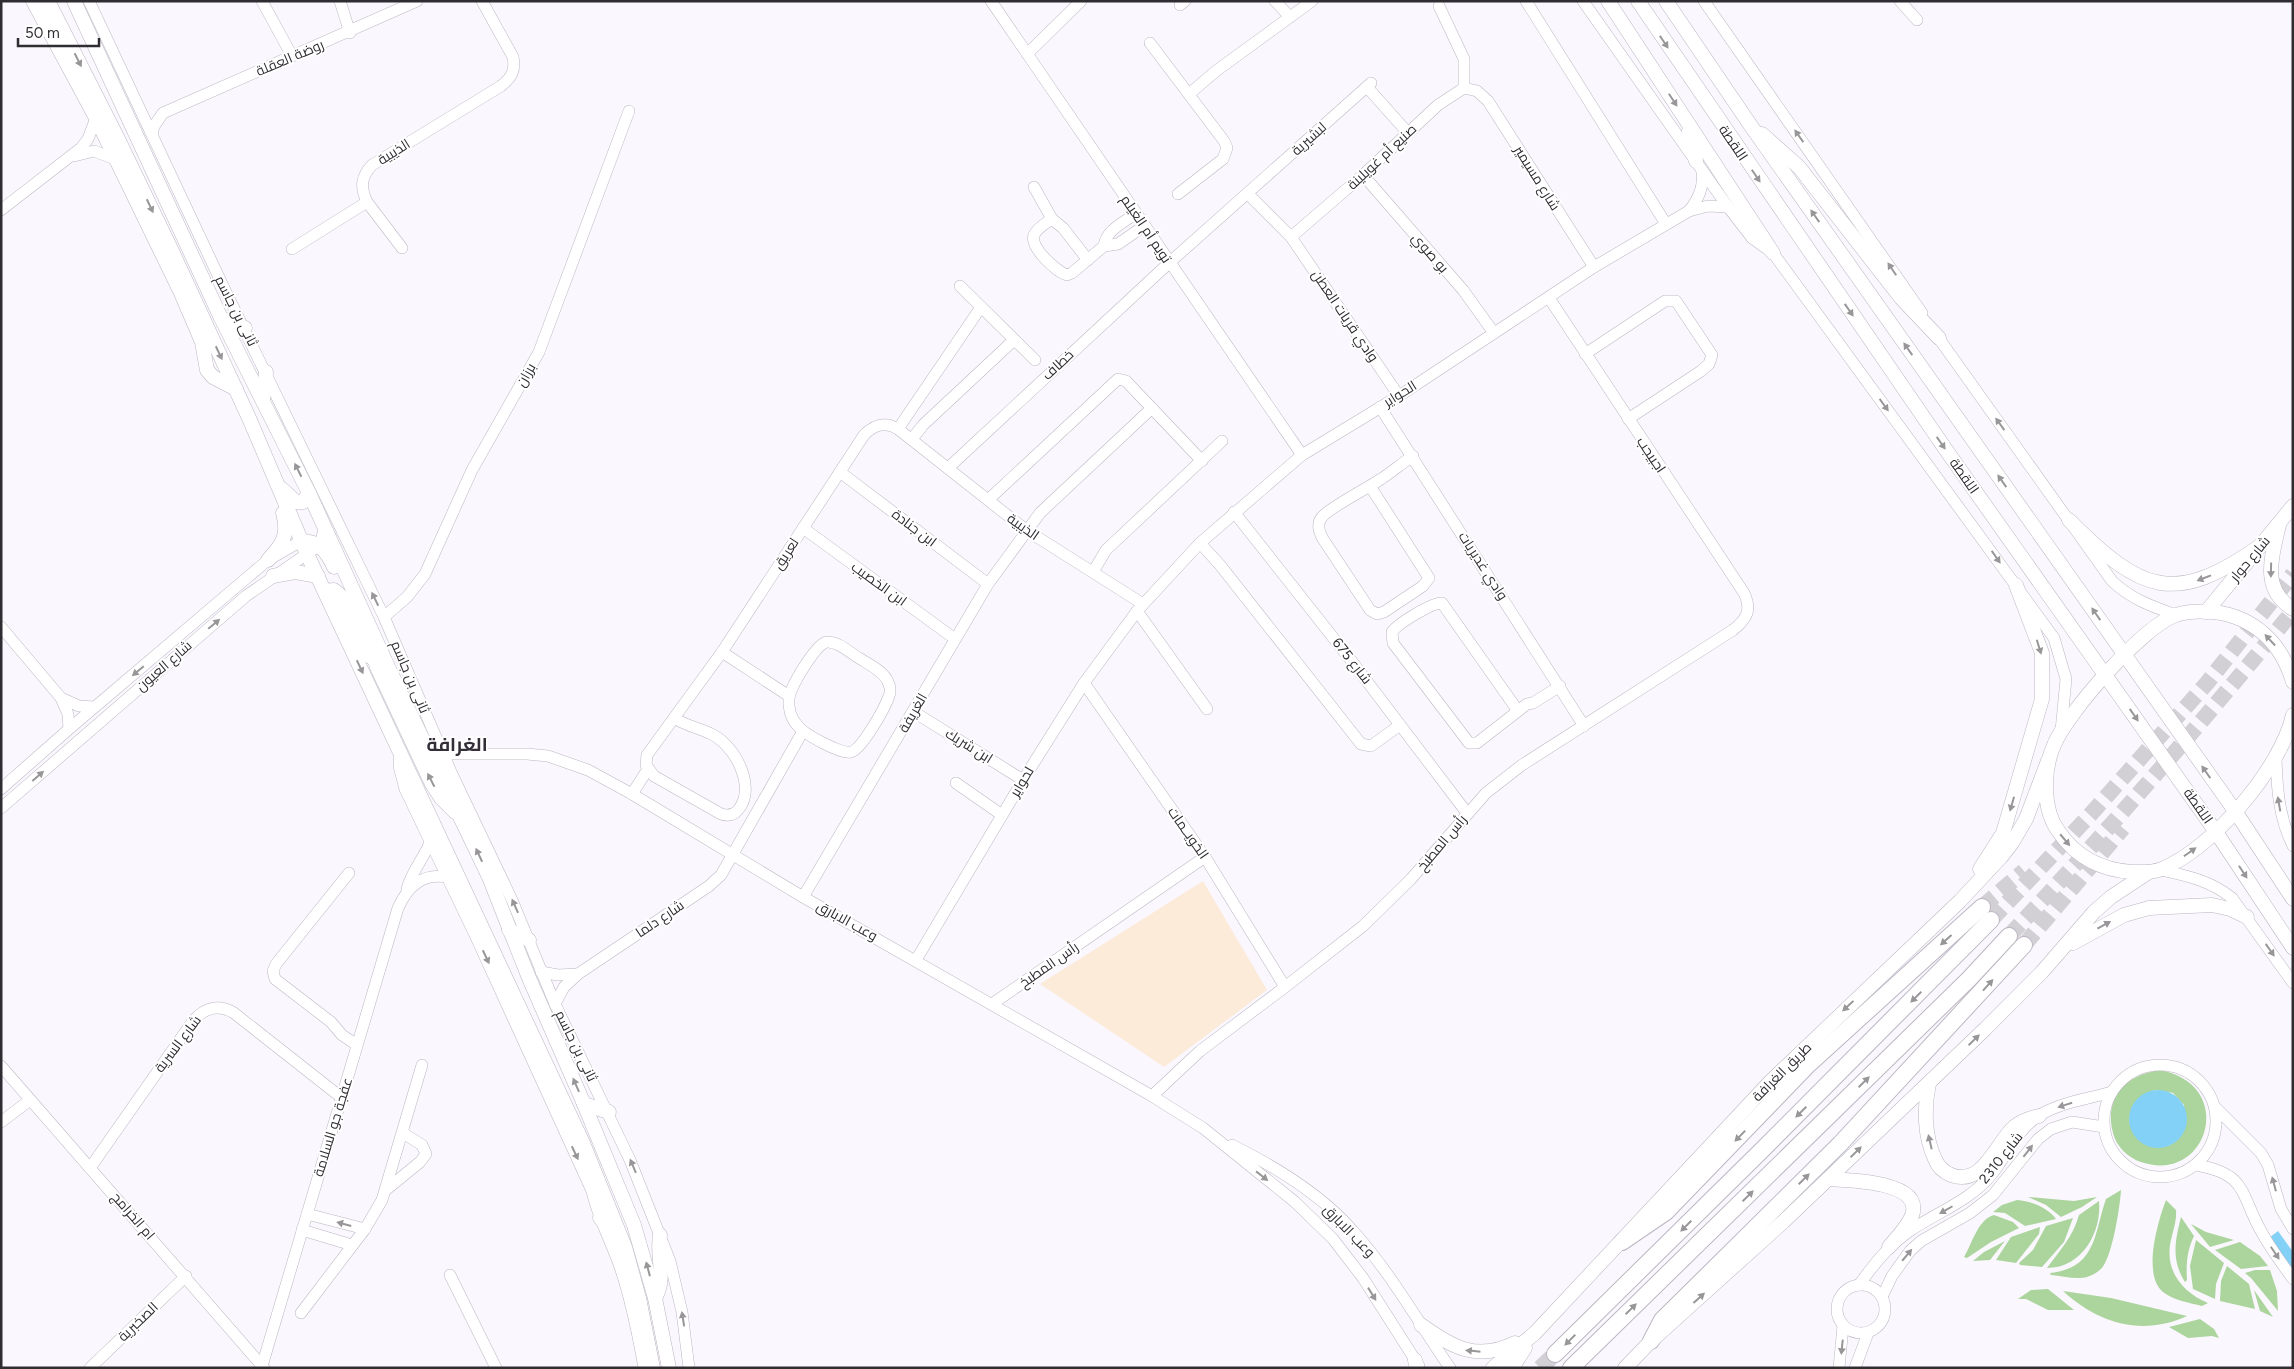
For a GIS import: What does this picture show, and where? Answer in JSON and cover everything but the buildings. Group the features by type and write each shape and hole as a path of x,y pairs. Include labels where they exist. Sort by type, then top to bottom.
{"highway":[{"path":"1555,1354 1762,1151 1987,913 1808,1064 1666,1212 1622,1242"},
{"path":"1571,1368 1969,980 2009,936"},
{"path":"1651,1341 1662,1320 1840,1144 2024,946"}],"main road":[{"path":"33,1 96,118 200,335 207,370 213,377 236,389"},
{"path":"48,1 127,157 236,389 274,479 308,546 318,576 583,1144 625,1247 639,1298 652,1368"},
{"name":"ثانى بن جاسم","path":"74,1 221,318 309,493 389,669 489,877 509,930 634,1225 655,1298 669,1368"},
{"path":"1608,1 1773,253"},
{"name":"اللقطة","path":"1638,1 1664,42 1938,439 2216,832 2293,948"},
{"name":"اللقطة","path":"1666,1 2234,811 2293,899"},
{"path":"1686,121 1699,165"},
{"path":"1752,126 1799,167 1901,298 1939,338"},
{"path":"221,318 245,328"},
{"path":"263,402 266,372"},
{"path":"249,418 255,444 286,525 281,545 268,560"},
{"path":"274,479 296,502 303,502 309,493"},
{"name":"شارع حوار","path":"2206,612 2293,506"},
{"path":"2069,520 2100,551 2120,566 2140,577 2159,582 2178,584 2197,581 2237,562 2261,545"},
{"path":"2279,524 2270,575 2273,588 2281,599 2293,609"},
{"path":"308,546 332,563 371,648 377,667 432,784 445,803 461,818"},
{"path":"273,576 296,572 318,576"},
{"path":"1960,900 2003,833 2042,699 2042,653 2016,585"},
{"path":"325,591 334,590 341,596 368,654 377,667"},
{"path":"2176,615 2206,612 2233,616 2246,621 2263,632 2278,647 2288,666 2293,682"},
{"name":"طريق الغرافة","path":"1493,1368 1536,1333 1771,1081 1960,900 2001,857 2026,819 2061,730 2124,654 2151,630 2176,615"},
{"path":"1625,1368 1651,1341 1784,1222 1985,1029 2111,897 2155,871 2181,859 2216,832 2276,759 2289,733 2293,715"},
{"path":"2048,761 2047,792 2049,810 2058,831 2071,847 2085,860 2102,867 2155,871"},
{"path":"2062,949 2116,919 2149,908 2212,905 2230,909 2247,917"},
{"path":"509,930 529,940"},
{"path":"1929,1083 1925,1111 1932,1152 1939,1166 1955,1176 1967,1176 1979,1170 1988,1162 2014,1127 2026,1120 2039,1116"},
{"path":"584,1104 609,1112"},
{"path":"1828,1179 1881,1185 1907,1194 1913,1207 1912,1217 1889,1247"},
{"path":"600,1218 625,1247"},
{"path":"655,1298 662,1280 658,1258 660,1235"},
{"path":"1421,1325 1450,1345 1467,1351 1477,1352 1500,1350 1536,1333"},
{"path":"1516,1364 1536,1333"}],"street":[{"path":"262,1 292,56"},
{"path":"340,1 350,33"},
{"name":"روضة العقلة","path":"163,113 292,56 350,33 417,1"},
{"name":"الذيبية","path":"402,248 367,202 363,194 362,183 366,172 372,165 501,86 513,73 515,65 513,58 482,1"},
{"name":"تويم أم الغيلم","path":"991,1 1135,214 1302,455"},
{"path":"1275,1 1290,17"},
{"path":"1189,94 1216,71 1312,1"},
{"path":"1526,1 1666,224"},
{"name":"اللقطة","path":"1583,1 1728,207 1752,238 1773,253 2054,638 2066,678 2061,730"},
{"path":"1704,1 1939,338 2112,581 2126,594 2141,602 2176,615"},
{"path":"1900,1 1917,20"},
{"name":"ثانى بن جاسم","path":"90,2 137,104 384,617 451,772 512,900 555,1004 609,1112 667,1250 678,1290 689,1368"},
{"path":"1026,54 1076,3"},
{"path":"1439,6 1464,59 1464,88"},
{"path":"1150,43 1224,141 1226,152 1223,159 1178,194"},
{"name":"لبشيرية","path":"1169,263 1369,85 1408,133"},
{"name":"شارع مسيمير","path":"1464,88 1477,91 1488,101 1594,267"},
{"name":"صنيع أم غويلينة","path":"1291,237 1363,175 1438,105 1464,88"},
{"path":"137,104 154,112 163,113 154,126 152,134"},
{"name":"برزان","path":"384,617 407,598 425,574 472,470 539,352 629,111"},
{"path":"1,210 73,156 88,139 96,118"},
{"path":"73,156 83,152 94,152 115,159"},
{"path":"1689,211 1700,195 1703,178 1699,165"},
{"name":"بو صوي","path":"1363,175 1463,290 1494,333"},
{"path":"1034,187 1052,219 1063,228 1088,260"},
{"path":"1248,194 1291,237"},
{"path":"292,249 367,202"},
{"name":"الحواير","path":"1140,607 1198,546 1234,512 1302,455 1399,396 1594,267 1666,224 1689,211 1708,206 1728,207"},
{"path":"1104,246 1105,238 1110,232 1135,214"},
{"path":"1052,219 1036,232 1033,236 1034,242 1041,254 1058,270 1067,275 1104,246 1118,244 1144,226"},
{"name":"وادي قريات العطن","path":"1291,237 1399,396"},
{"name":"خطاف","path":"948,468 1169,263"},
{"path":"960,286 1035,360"},
{"name":"اجبيجب","path":"1549,298 1584,354 1744,593 1749,603 1748,613"},
{"path":"1584,354 1665,301 1676,301 1712,355 1711,361 1701,371 1628,419"},
{"path":"981,307 898,428 912,439 935,414 1014,340"},
{"path":"988,500 1115,381 1120,379 1126,381 1202,461"},
{"path":"917,400 935,414"},
{"name":"وادي غديريات","path":"1380,407 1584,726"},
{"name":"الغريفة","path":"803,897 988,584 1026,530 1040,513 1152,408"},
{"name":"لعريق","path":"648,769 647,754 722,652 870,429 886,424 898,428"},
{"name":"الذيبية","path":"912,439 1026,530 1093,572 1140,607 1207,709"},
{"path":"1093,572 1106,550 1222,442"},
{"path":"1370,486 1429,578 1423,586 1384,612 1377,614 1370,610 1323,539 1318,528 1319,522 1325,514 1414,458"},
{"name":"ابن جنادة","path":"840,472 988,584"},
{"name":"شارع 675","path":"1234,512 1467,813"},
{"path":"308,546 325,527"},
{"name":"ابن الخصيب","path":"803,528 955,639"},
{"name":"شارع العيون","path":"1,789 68,728 268,560 308,546"},
{"name":"شارع العيون","path":"1,808 188,645 308,546"},
{"path":"1198,546 1222,569 1361,744 1370,746 1400,724"},
{"path":"1522,708 1442,603 1433,604 1396,627 1392,632 1394,643 1469,743 1477,743 1522,708 1532,696 1557,682"},
{"name":"لحواير","path":"916,960 1023,780 1084,683 1140,607"},
{"name":"رأس المطبخ","path":"1152,1096 1200,1050 1285,987 1376,913 1411,879 1486,793 1522,765 1733,630 1744,622 1748,613"},
{"path":"1,627 61,698 68,714 68,728"},
{"path":"826,642 839,645 882,673 889,682 890,692 887,702 863,742 854,751 847,753 803,731 791,715 789,696 818,647 826,642"},
{"path":"722,652 789,696"},
{"name":"الخويــمات","path":"1084,683 1205,857 1285,987"},
{"path":"61,698 79,706 94,706"},
{"name":"ابن شريك","path":"914,712 1023,780"},
{"path":"632,794 648,769 654,776 724,815 731,815 737,812 746,794 743,774 725,743 714,734 684,724 674,718"},
{"name":"شارع دلما","path":"555,1004 564,987 578,974 709,886 721,875 803,731"},
{"path":"400,753 399,766 402,782 431,840 585,1173 600,1218 621,1270 632,1310 644,1368"},
{"name":"وعب الابارق","path":"443,754 508,753 548,756 588,770 734,854 803,897 1152,1096 1210,1134 1295,1202 1333,1239 1363,1278 1418,1365"},
{"path":"451,772 459,762 469,755"},
{"path":"2276,759 2280,808 2286,833 2293,846"},
{"path":"956,783 1002,815"},
{"path":"746,794 763,802"},
{"name":"عفجة جو السلامة","path":"263,1367 398,908 407,891 410,879 431,840"},
{"name":"رأس المطبخ","path":"992,1004 1205,857"},
{"path":"2155,871 2201,879 2221,889 2232,898 2247,917 2293,983"},
{"path":"349,873 276,964 273,971 275,979 331,1022 342,1035 358,1041"},
{"name":"عفجة جو السلامة","path":"407,891 421,879 430,876 448,877"},
{"path":"541,972 558,975 578,974"},
{"name":"شارع السرية","path":"90,1168 193,1021 204,1010 212,1007 220,1007 234,1013 342,1098"},
{"path":"301,1313 377,1210 386,1189 422,1065"},
{"path":"2153,1065 2173,1067 2187,1072 2200,1081 2209,1093 2214,1107 2216,1118 2214,1139 2207,1153 2196,1165 2182,1173 2167,1178 2140,1174 2124,1165 2108,1143 2104,1127 2105,1108 2112,1092 2126,1077 2143,1068 2153,1065"},
{"name":"ام الخرامج","path":"1,1066 186,1276 263,1367"},
{"name":"شارع 2310","path":"1859,1285 1889,1247 1911,1230 1974,1192 1992,1174 2022,1130 2039,1116 2070,1103 2112,1092"},
{"path":"1,1122 30,1100"},
{"path":"2214,1107 2261,1153 2268,1165 2281,1209 2293,1229"},
{"name":"شارع 2310","path":"1882,1297 1892,1276 1910,1251 1921,1241 1970,1213 1993,1195 2038,1139 2051,1129 2072,1122 2104,1127"},
{"path":"386,1189 420,1162 426,1154 422,1145 403,1133"},
{"name":"وعب الابارق","path":"1210,1134 1273,1166 1321,1202 1352,1229 1377,1258 1450,1368"},
{"path":"2196,1165 2212,1168 2225,1174 2240,1185 2260,1230 2293,1280"},
{"path":"307,1214 364,1229"},
{"path":"302,1230 352,1246"},
{"path":"450,1275 496,1368"},
{"name":"الصخبرية","path":"90,1368 186,1276"},
{"path":"1839,1368 1843,1326 1837,1314 1838,1301 1846,1290 1859,1285 1869,1286 1882,1297 1885,1307 1884,1318 1878,1327 1868,1333 1858,1334 1843,1326"},
{"path":"1855,1368 1868,1333"}],"shaded area":[{"path":"1203,881 1267,990 1164,1067 1040,984"}],"green space":[{"path":"2160,1070 2184,1079 2199,1094 2206,1112 2205,1130 2197,1147 2183,1159 2164,1165 2141,1162 2132,1158 2123,1151 2113,1133 2112,1109 2120,1090 2127,1083 2148,1073","holes":["2156,1090 2173,1093 2184,1105 2171,1145 2157,1147 2145,1143 2137,1136 2132,1126 2131,1115 2134,1105 2143,1096"]},
{"path":"2121,1190 2118,1217 2104,1266 2098,1272 2083,1278 2051,1275 2050,1273 2065,1270 2077,1264 2085,1256 2091,1247 2106,1199"},
{"path":"2028,1197 2074,1201 2097,1197 2061,1217 2046,1205"},
{"path":"2017,1200 2039,1206 2056,1219 2025,1226 2005,1213 1993,1212 2002,1205"},
{"path":"2166,1200 2176,1210 2170,1245 2171,1264 2174,1273 2184,1288 2208,1303 2202,1306 2182,1301 2163,1292 2157,1284 2153,1273 2156,1234"},
{"path":"2099,1201 2097,1225 2087,1246 2080,1255 2070,1262 2047,1268 2070,1237 2079,1215"},
{"path":"1994,1215 2013,1222 2019,1228 1991,1242 1967,1258 1964,1257 1984,1221"},
{"path":"2181,1217 2194,1236 2188,1252 2187,1280 2185,1282 2176,1258 2177,1234"},
{"path":"2073,1218 2064,1242 2042,1267 2020,1265 2019,1263 2033,1250 2046,1226"},
{"path":"2191,1224 2206,1232 2234,1240 2210,1247"},
{"path":"2040,1227 2039,1234 2016,1263 1996,1260 2011,1237"},
{"path":"2196,1240 2224,1263 2216,1284 2215,1299 2193,1289 2190,1266"},
{"path":"2005,1241 1990,1260 1973,1261 1984,1252"},
{"path":"2240,1242 2260,1256 2268,1266 2241,1269 2215,1250"},
{"path":"2227,1266 2249,1284 2255,1309 2220,1301 2221,1281"},
{"path":"2255,1270 2270,1270 2277,1291 2278,1311 2245,1273"},
{"path":"2048,1289 2074,1310 2048,1310 2026,1299 2018,1299 2031,1290"},
{"path":"2254,1290 2273,1317 2260,1311"},
{"path":"2063,1291 2111,1298 2187,1316 2153,1325 2137,1326 2121,1323 2105,1319 2076,1302"},
{"path":"2200,1319 2214,1329 2219,1338 2212,1336 2188,1338 2169,1327"}],"water":[{"path":"2152,1090 2164,1090 2179,1098 2187,1113 2187,1125 2179,1140 2164,1148 2152,1148 2137,1140 2129,1125 2129,1113 2137,1098"},
{"path":"2278,1231 2293,1252 2293,1273 2269,1238"}],"tunnel":[{"path":"1991,920 2090,815 2207,683 2293,574"},
{"path":"2009,936 2154,776 2293,611"},
{"path":"2024,945 2123,828"},
{"path":"1982,907 2024,871"},
{"path":"1540,1368 1555,1354"}],"district":[{"name":"الغرافة","path":"457,744"}]}
